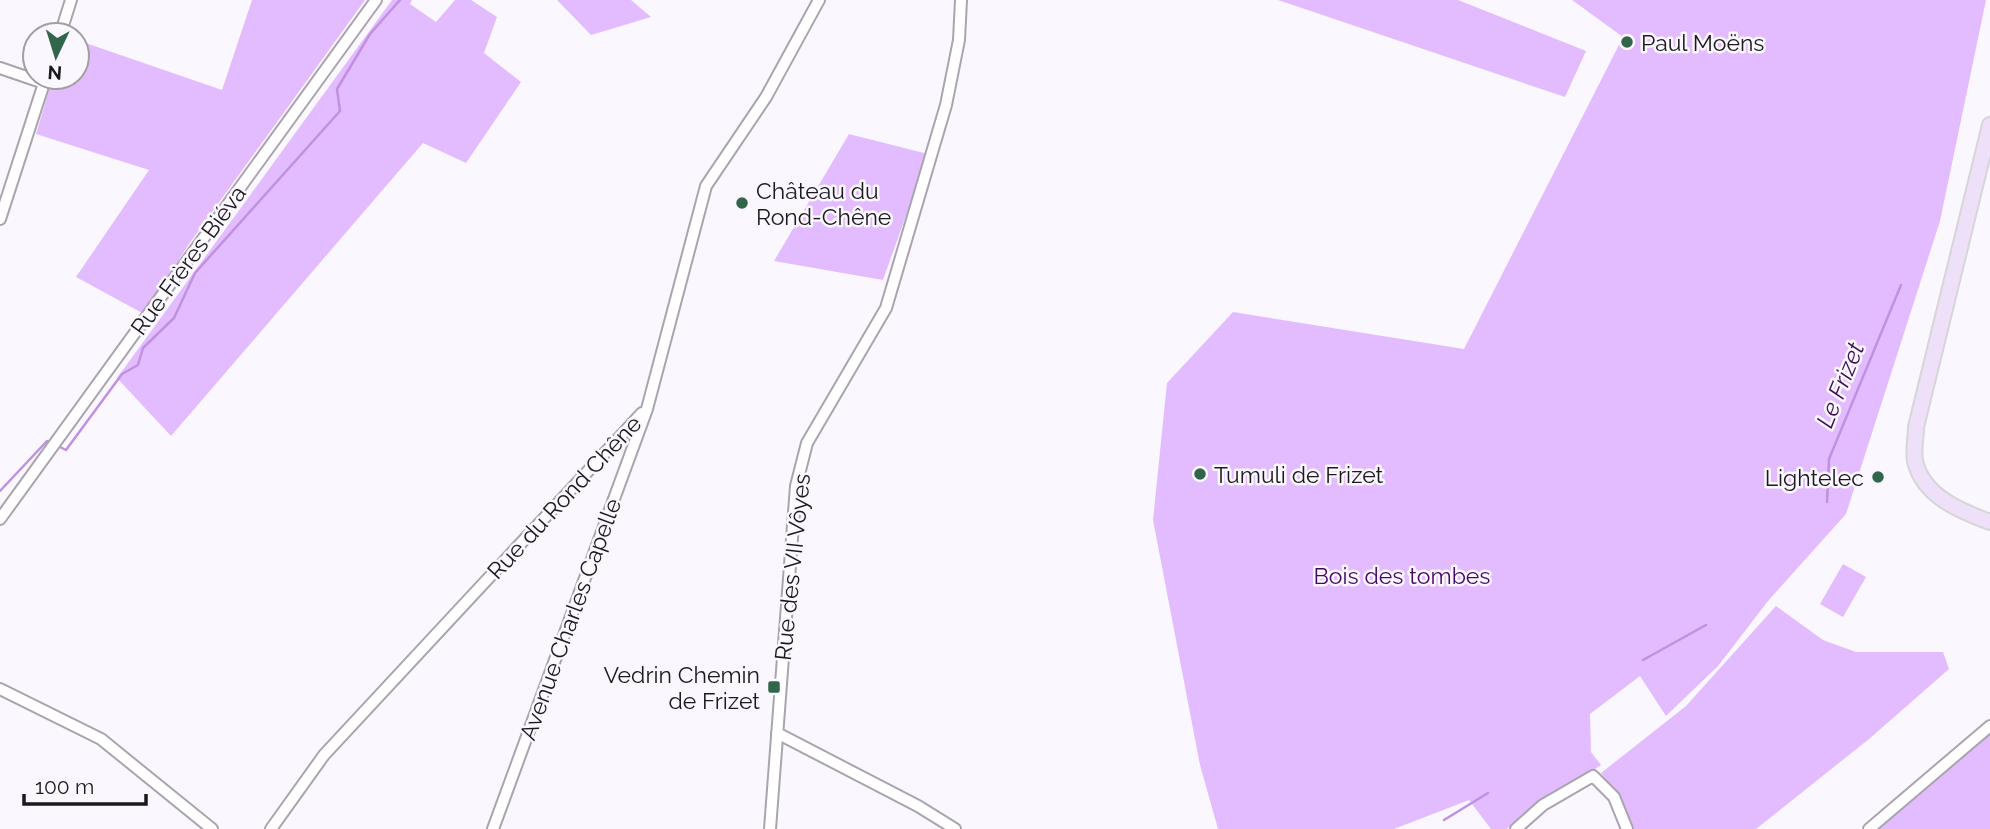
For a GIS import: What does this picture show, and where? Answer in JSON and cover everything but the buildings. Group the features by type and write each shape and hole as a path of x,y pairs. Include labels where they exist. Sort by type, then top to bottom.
{"main road":[{"path":"1990,125 1916,427 1915,461 1927,486 1954,508 1990,522"}],"street":[{"path":"64,21 71,0"},
{"name":"Rue Frères Biéva","path":"0,519 376,0"},
{"name":"Rue du Rond Chêne","path":"271,829 324,755 647,409 706,186 766,97 819,0"},
{"name":"Rue des VII Vôyes","path":"770,829 796,486 807,443 886,308 946,105 959,40 961,0"},
{"path":"0,68 21,74"},
{"path":"0,219 41,91"},
{"name":"Avenue Charles Capelle","path":"493,829 647,409"},
{"path":"0,689 101,739 212,829"},
{"path":"1868,829 1990,726"},
{"path":"777,733 918,806 955,829"},
{"path":"1516,829 1543,805 1593,776 1614,797 1627,829"}],"green space":[{"path":"252,0 365,0 189,244 144,314 76,277 149,170 36,134 49,91 91,91 91,45 222,90"},
{"path":"392,0 412,0 410,4 436,22 455,0 471,0 497,17 484,53 521,82 466,163 423,143 171,436 117,378"},
{"path":"557,0 631,0 651,17 591,35"},
{"path":"1278,0 1458,0 1586,51 1565,97"},
{"name":"Bois des tombes","path":"1572,0 1986,0 1940,221 1846,514 1768,601 1718,666 1666,716 1640,676 1590,714 1591,752 1601,765 1506,829 1491,829 1469,800 1394,829 1218,829 1200,765 1153,520 1167,383 1233,312 1464,349 1623,37"},
{"path":"849,134 928,154 883,280 774,261"},
{"path":"1843,564 1866,577 1843,617 1820,604"},
{"path":"1776,606 1823,640 1856,652 1943,652 1949,669 1869,739 1756,829 1630,829 1614,791 1601,773 1686,706"},
{"path":"1990,732 1990,829 1874,829"}],"waterway":[{"path":"58,446 66,450 122,374 138,365 143,348 174,318 195,273 340,111 337,89 370,34 400,0"},
{"name":"Le Frizet","path":"1827,502 1829,459 1901,285"},
{"path":"0,491 47,441 52,444"},
{"name":"Le Frizet","path":"1643,660 1706,625"},
{"name":"Le Frizet","path":"1444,820 1488,793"}],"place":[{"name":"Paul Moëns","path":"1627,42"},
{"name":"Château du Rond-Chêne","path":"742,203"},
{"name":"Tumuli de Frizet","path":"1200,474"},
{"name":"Lightelec","path":"1878,477"},
{"name":"Vedrin Chemin de Frizet","path":"774,687"}]}
